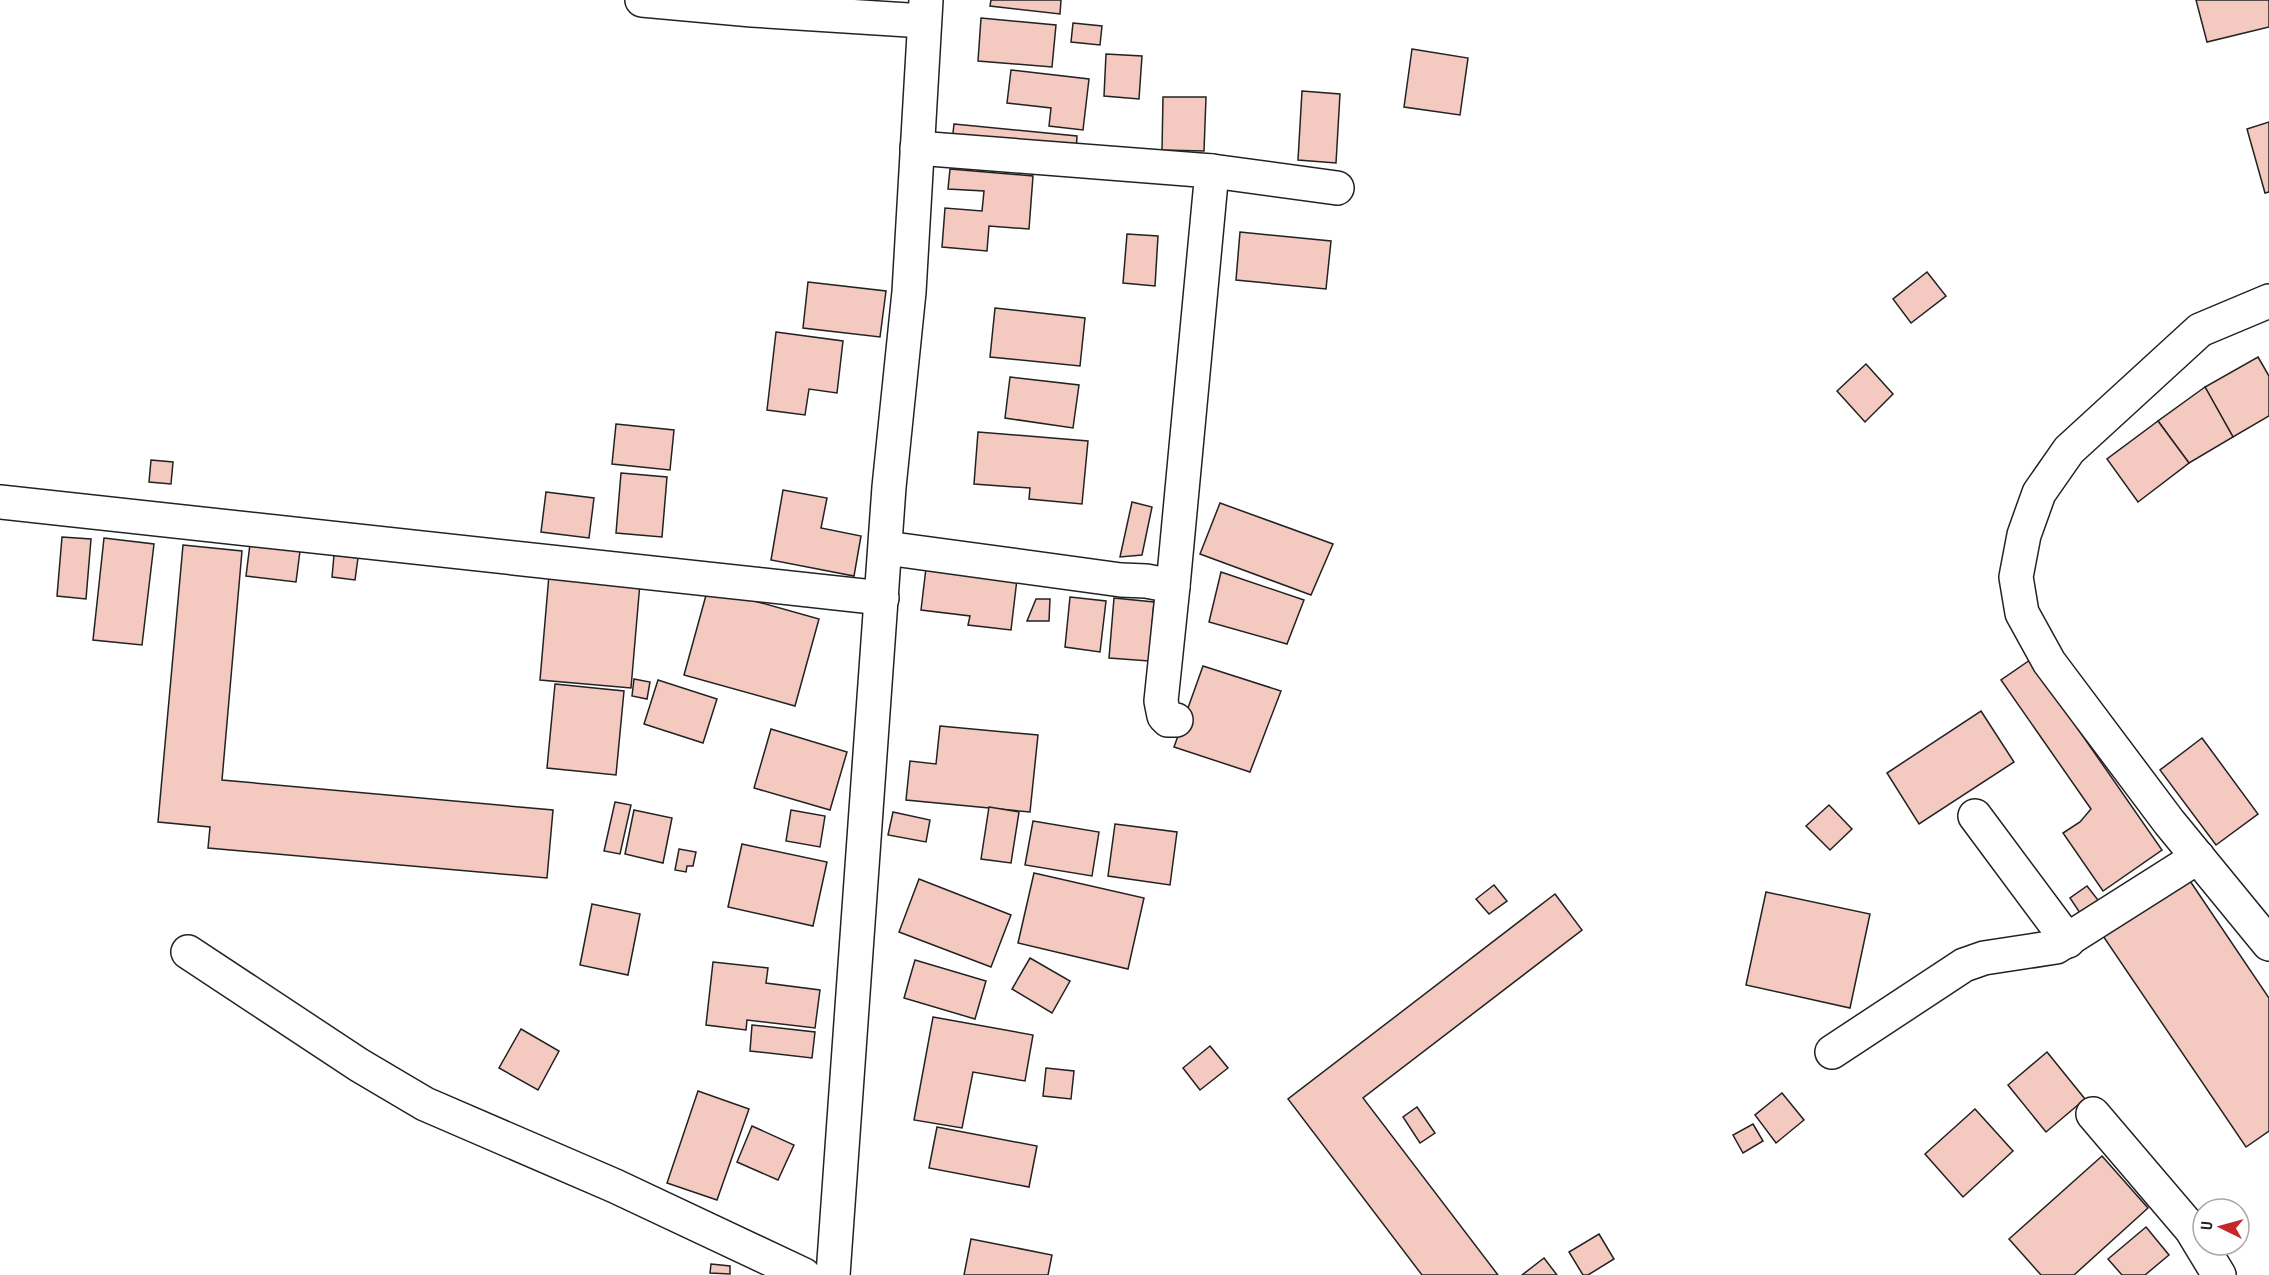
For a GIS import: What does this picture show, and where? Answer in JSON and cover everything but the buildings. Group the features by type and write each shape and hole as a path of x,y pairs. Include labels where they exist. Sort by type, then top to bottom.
{"street":[{"path":"642,0 752,10 925,11 909,292 889,487 833,1275"},
{"path":"917,148 1212,171 1336,188"},
{"path":"1176,720 1168,720 1164,716 1161,701 1212,171"},
{"path":"2269,301 2200,330 2069,450 2039,493 2024,535 2016,577 2022,613 2049,662 2169,822 2269,944"},
{"path":"0,502 882,598"},
{"path":"886,548 1173,586"},
{"path":"1975,816 2068,941"},
{"path":"1832,1052 1964,965 1984,958 2056,947 2198,857"},
{"path":"188,952 350,1059 424,1104 615,1186 804,1275"},
{"path":"2093,1114 2191,1229 2219,1275"}]}
